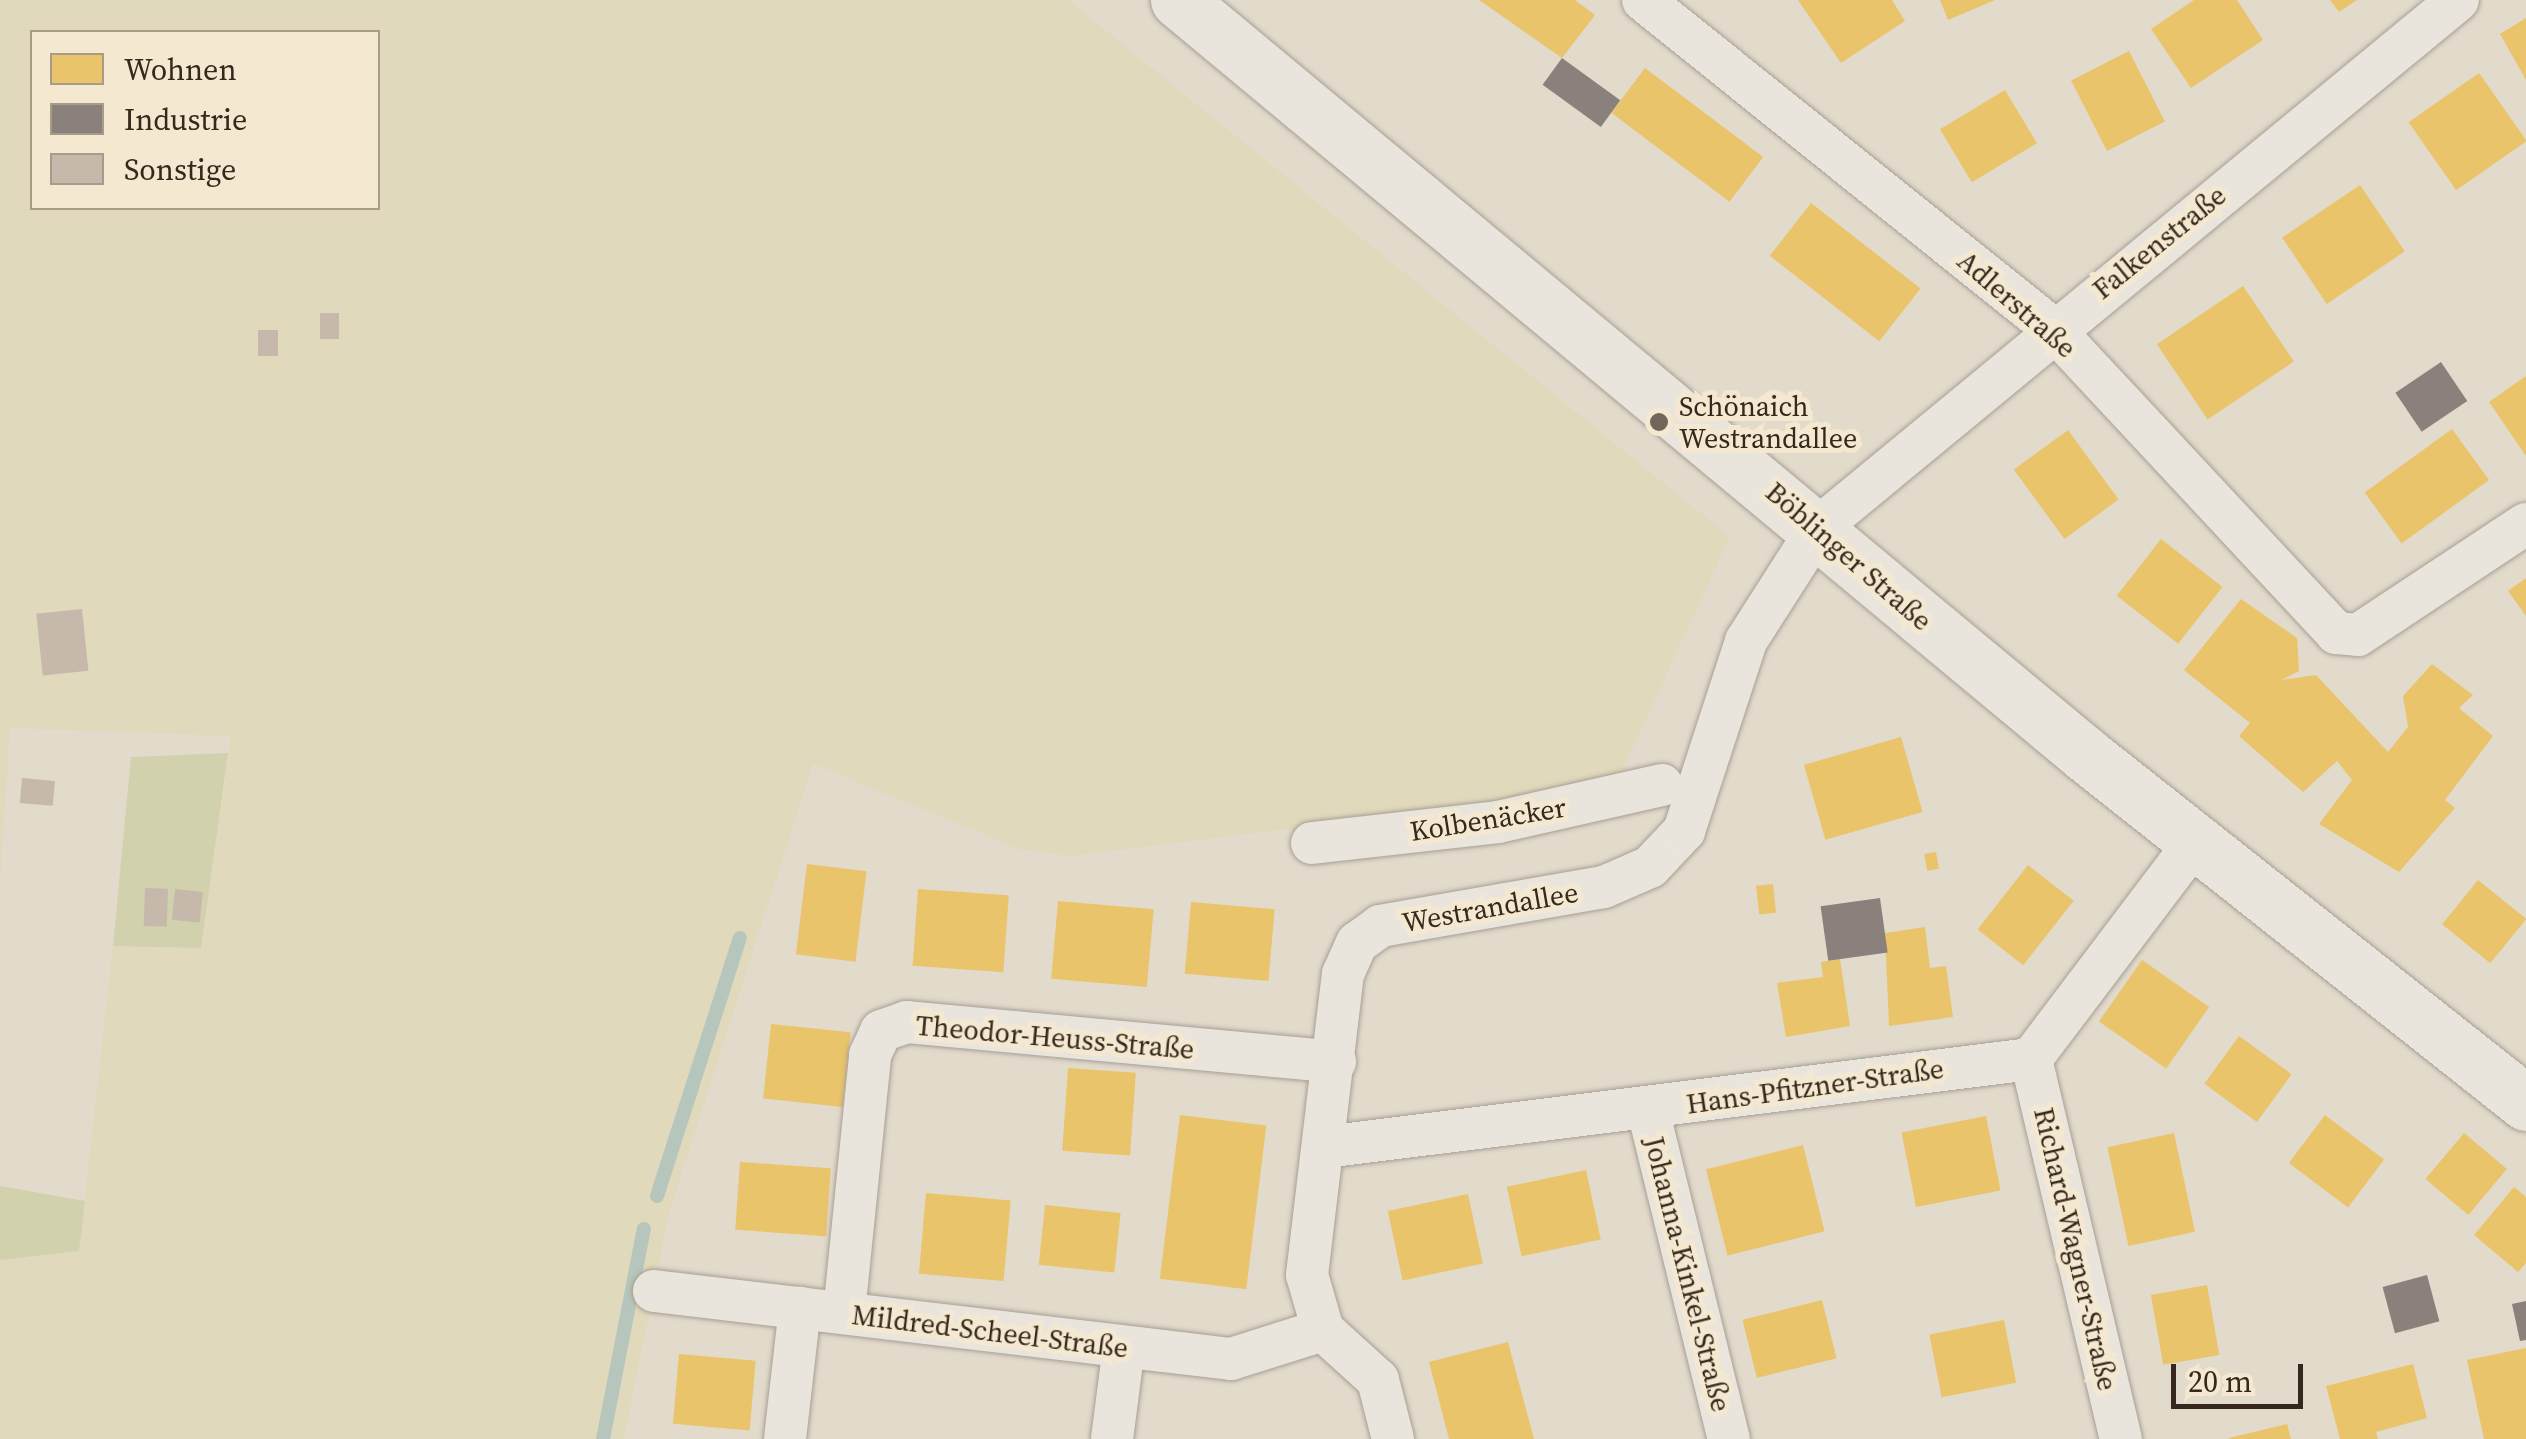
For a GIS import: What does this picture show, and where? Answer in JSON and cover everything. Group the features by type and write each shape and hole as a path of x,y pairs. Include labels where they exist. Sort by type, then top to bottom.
{"main road":[{"name":"Böblinger Straße","path":"1178,0 2526,1104"}],"street":[{"name":"Falkenstraße","path":"1819,528 2052,328 2458,0"},
{"name":"Adlerstraße","path":"1657,3 2052,328 2319,622 2358,636 2526,524"},
{"name":"Westrandallee","path":"1322,1330 1307,1275 1343,974 1357,942 1380,926 1604,887 1650,867 1684,831 1746,641 1819,528"},
{"name":"Kolbenäcker","path":"1312,843 1498,822 1662,785"},
{"path":"2032,1059 2198,838"},
{"name":"Theodor-Heuss-Straße","path":"844,1313 870,1055 881,1031 908,1022 1335,1062"},
{"name":"Hans-Pfitzner-Straße","path":"1325,1147 1648,1110 2032,1059"},
{"name":"Richard-Wagner-Straße","path":"2032,1059 2121,1439"},
{"name":"Johanna-Kinkel-Straße","path":"1648,1110 1729,1439"},
{"name":"Mildred-Scheel-Straße","path":"654,1291 1231,1359 1322,1330"},
{"path":"785,1439 800,1308"},
{"path":"1322,1330 1378,1380 1393,1439"},
{"path":"1112,1439 1124,1346"}],"shaded area":[{"path":"0,0 1068,0 1730,537 1614,789 1069,856 1019,849 813,764 669,1213 624,1439 0,1439 0,1260 79,1251 113,946 201,947 231,736 10,728 0,883"}],"green space":[{"path":"228,753 201,948 113,946 131,757"},
{"path":"0,1186 85,1201 79,1251 0,1260"}],"building: Wohnen":[{"path":"1479,0 1575,0 1595,15 1562,58"},
{"path":"1798,0 1892,0 1905,21 1841,63"},
{"path":"1940,0 1995,0 1948,20"},
{"path":"2194,0 2237,0 2263,40 2191,88 2151,29"},
{"path":"2330,0 2357,0 2339,12"},
{"path":"2526,18 2526,80 2500,34"},
{"path":"2129,51 2165,121 2107,151 2071,81"},
{"path":"1645,68 1763,157 1729,202 1611,113"},
{"path":"2479,73 2526,141 2456,190 2409,122"},
{"path":"2005,90 2037,143 1972,182 1940,129"},
{"path":"2360,185 2405,251 2327,304 2282,238"},
{"path":"1811,203 1921,289 1879,341 1770,256"},
{"path":"2243,286 2294,361 2208,420 2157,344"},
{"path":"2526,376 2526,456 2489,402"},
{"path":"2452,429 2489,480 2402,543 2365,492"},
{"path":"2068,430 2119,500 2064,539 2014,469"},
{"path":"2161,539 2222,587 2178,644 2117,596"},
{"path":"2526,578 2526,616 2508,591"},
{"path":"2241,599 2297,638 2299,671 2281,680 2316,675 2388,752 2408,727 2403,696 2432,664 2473,695 2459,708 2493,736 2445,800 2455,808 2399,872 2319,824 2352,780 2337,761 2303,792 2239,736 2250,723 2184,670"},
{"path":"1901,737 1922,812 1825,840 1804,765"},
{"path":"1936,852 1939,869 1927,871 1924,854"},
{"path":"807,864 867,871 855,962 796,954"},
{"path":"2028,865 2074,901 2023,965 1978,930"},
{"path":"2478,880 2526,919 2490,963 2442,924"},
{"path":"1773,884 1776,913 1759,915 1756,886"},
{"path":"918,889 1009,895 1003,972 913,966"},
{"path":"1058,901 1154,909 1147,987 1051,979"},
{"path":"1191,902 1275,909 1268,981 1185,974"},
{"path":"1925,927 1930,968 1946,966 1953,1017 1889,1026 1885,933"},
{"path":"1840,959 1850,1026 1786,1037 1777,983 1823,977 1821,962"},
{"path":"2142,960 2209,1007 2166,1068 2099,1021"},
{"path":"771,1024 851,1032 843,1107 763,1099"},
{"path":"2239,1036 2292,1074 2257,1122 2204,1084"},
{"path":"1068,1068 1136,1073 1130,1156 1062,1151"},
{"path":"1180,1115 1266,1126 1246,1289 1160,1279"},
{"path":"2325,1115 2384,1160 2348,1207 2289,1163"},
{"path":"1986,1116 2001,1191 1916,1207 1902,1132"},
{"path":"2174,1133 2195,1232 2128,1246 2107,1147"},
{"path":"2464,1133 2507,1169 2468,1215 2425,1179"},
{"path":"1803,1145 1825,1231 1728,1256 1706,1169"},
{"path":"740,1162 831,1168 826,1236 735,1230"},
{"path":"1586,1170 1601,1239 1522,1256 1507,1187"},
{"path":"2514,1187 2526,1197 2526,1263 2518,1272 2474,1235"},
{"path":"926,1193 1011,1200 1004,1281 919,1274"},
{"path":"1468,1194 1483,1263 1403,1280 1388,1211"},
{"path":"1045,1205 1121,1213 1114,1273 1039,1265"},
{"path":"2207,1285 2219,1355 2163,1365 2151,1295"},
{"path":"1822,1300 1837,1358 1757,1378 1742,1320"},
{"path":"2004,1320 2016,1383 1942,1397 1929,1335"},
{"path":"1508,1342 1534,1439 1449,1439 1429,1362"},
{"path":"2526,1348 2526,1439 2484,1439 2467,1360"},
{"path":"679,1354 756,1361 750,1430 673,1424"},
{"path":"2413,1364 2427,1418 2376,1432 2378,1439 2340,1439 2326,1386"},
{"path":"2287,1424 2291,1439 2229,1439 2229,1438"}],"building: Industrie":[{"path":"1562,58 1620,100 1601,127 1543,85"},
{"path":"2441,362 2467,401 2422,432 2395,393"},
{"path":"1880,898 1888,952 1828,961 1821,906"},
{"path":"2427,1275 2439,1321 2395,1333 2383,1287"},
{"path":"2526,1301 2526,1340 2520,1341 2512,1304"}],"building: Sonstige":[{"path":"320,313 339,313 339,339 320,339"},
{"path":"258,330 278,330 278,356 258,356"},
{"path":"82,609 88,671 43,675 36,614"},
{"path":"22,778 55,781 53,806 20,803"},
{"path":"145,888 168,889 167,927 144,926"},
{"path":"175,889 203,892 200,923 172,920"}],"waterway":[{"path":"657,1196 740,938"},
{"path":"603,1439 644,1229"}],"place":[{"name":"Schönaich Westrandallee","path":"1659,422"}]}
